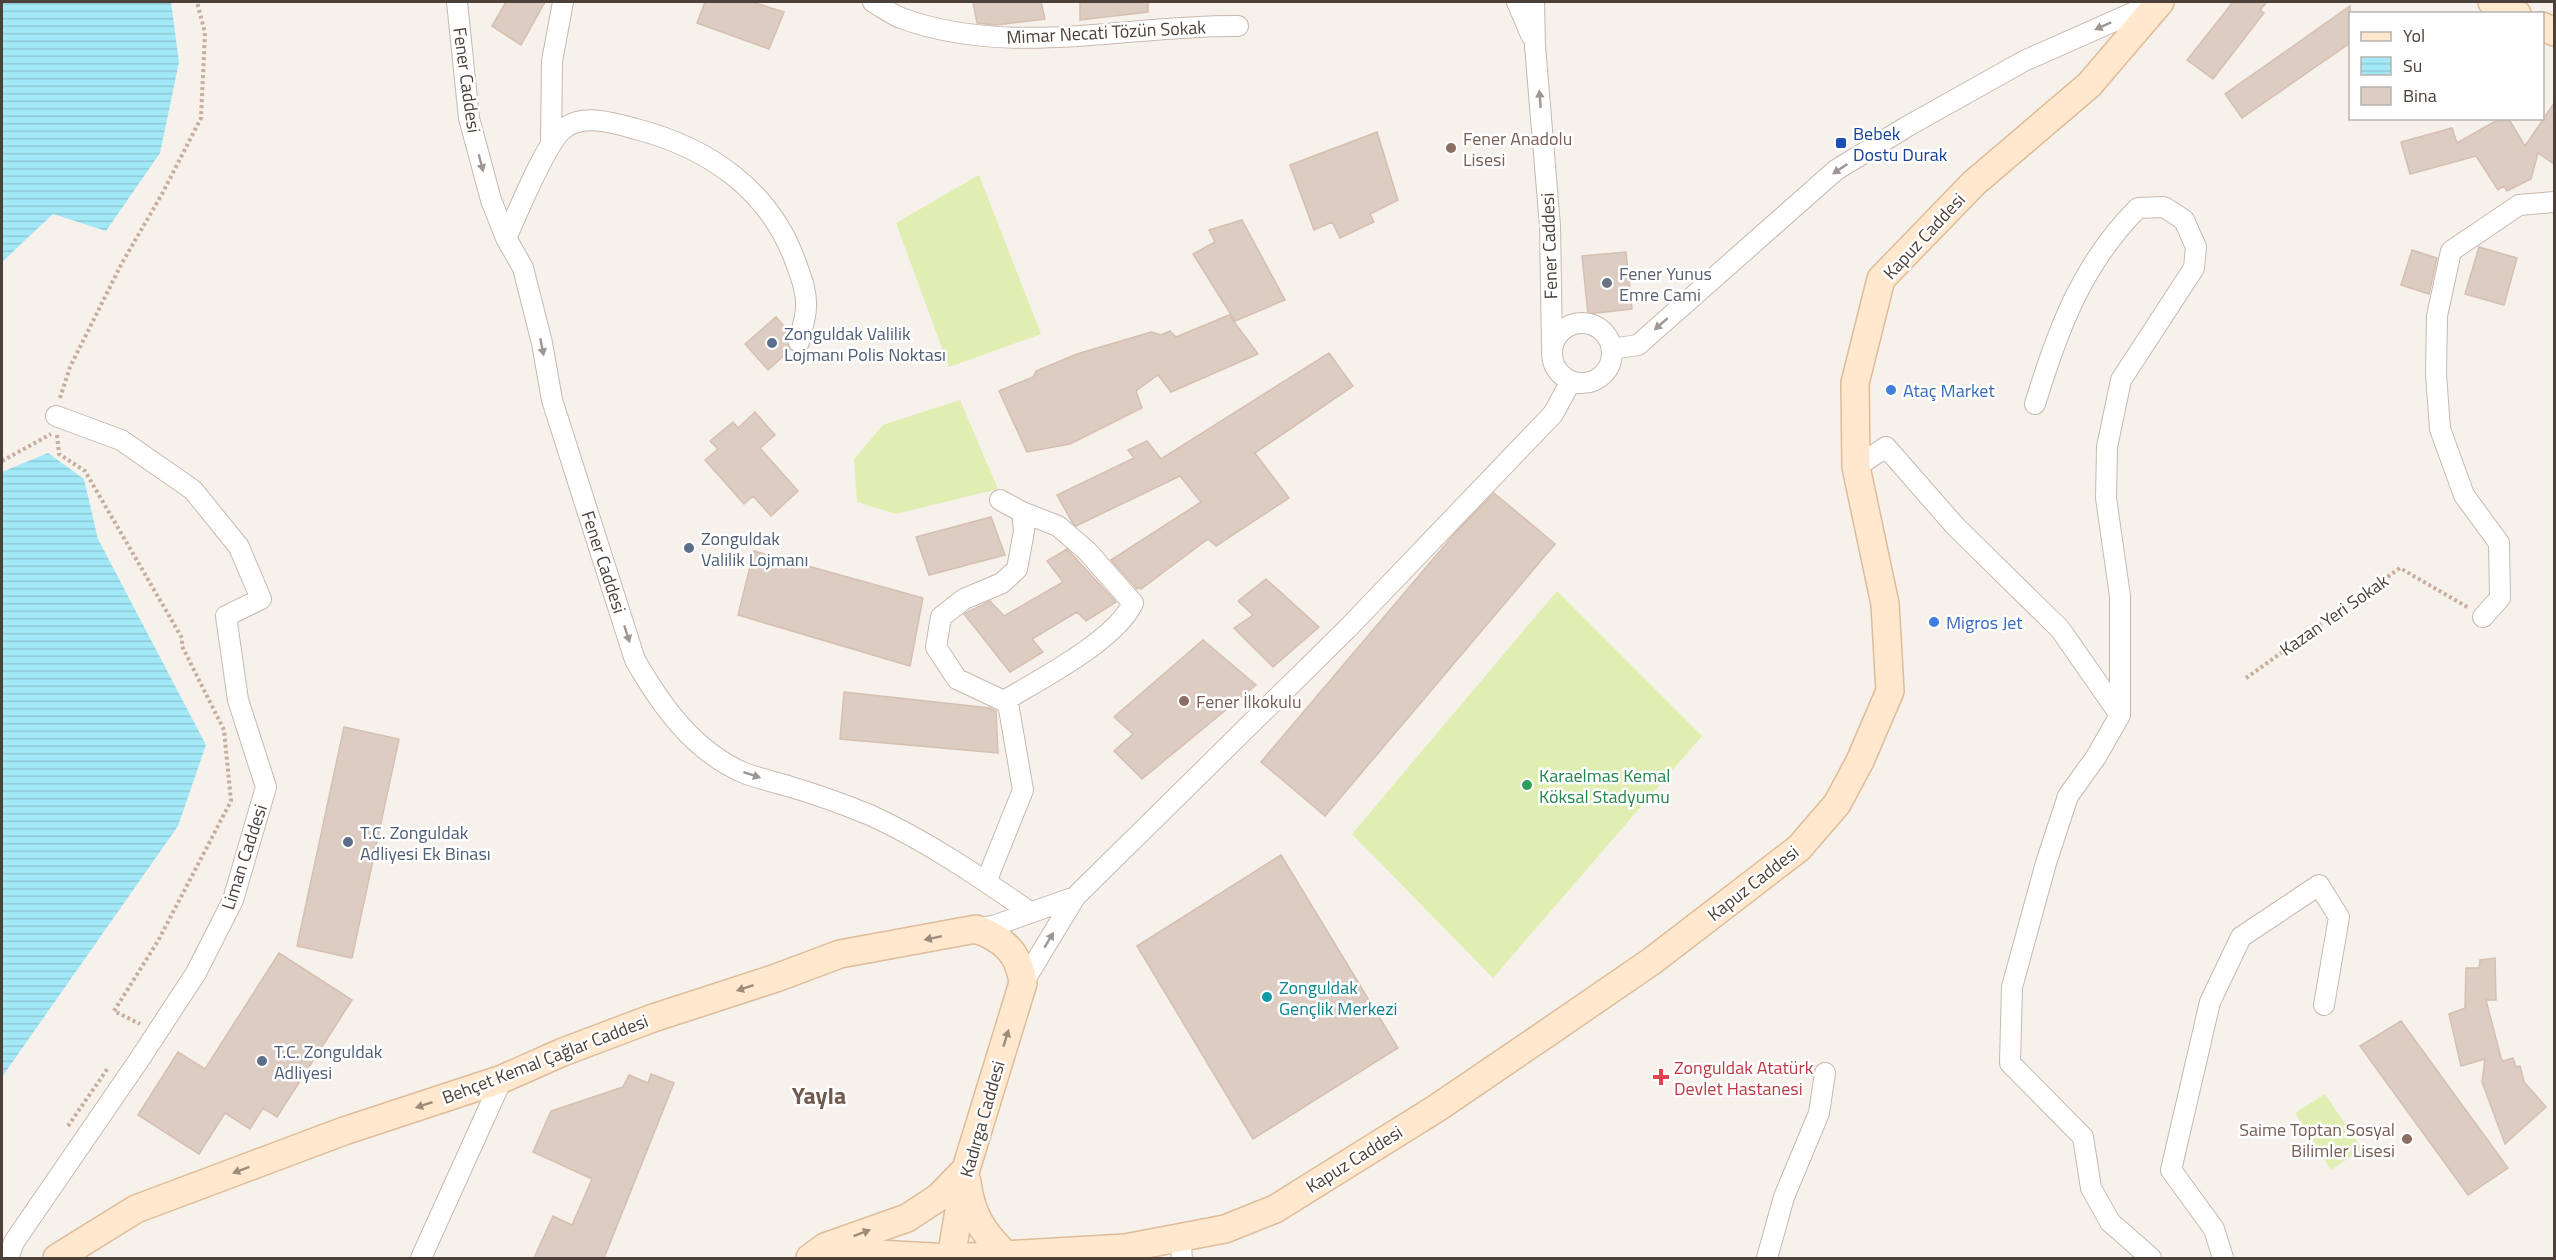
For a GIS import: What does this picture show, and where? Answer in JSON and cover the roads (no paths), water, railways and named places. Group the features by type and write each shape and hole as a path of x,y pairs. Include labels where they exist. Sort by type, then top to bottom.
{"main road":[{"name":"Kapuz Caddesi","path":"848,1258 877,1254 951,1258 1125,1248 1181,1248 1275,1209 1437,1108 1652,961 1799,848 1837,804 1860,761 1890,691 1886,604 1856,466 1856,383 1881,279 1974,183 2089,85 2158,2"},
{"path":"2492,2 2513,12"},
{"path":"976,929 994,935 1007,946 1020,965 1023,983"},
{"name":"Behçet Kemal Çağlar Caddesi","path":"57,1258 136,1209 344,1131 502,1079 573,1048 840,954 976,929"},
{"name":"Kadırga Caddesi","path":"951,1258 966,1169 1023,983"},
{"path":"966,1169 969,1200 982,1230 1005,1254"},
{"path":"810,1258 825,1247 907,1218 939,1197 966,1169"}],"street":[{"name":"Fener Caddesi","path":"457,2 469,118 491,200 523,268 542,343 552,400 635,660 654,693 676,722 706,751 743,772 869,815 943,853 1030,912"},
{"path":"551,143 552,61 563,2"},
{"name":"Mimar Necati Tözün Sokak","path":"873,2 900,17 954,32 1022,40 1199,26 1238,26"},
{"path":"1517,2 1536,46"},
{"name":"Fener Caddesi","path":"1534,2 1550,225 1552,346"},
{"path":"1612,350 1638,345 1836,171 1908,126 2024,62 2158,2"},
{"path":"507,238 551,143 563,128 577,121 595,121 650,132 714,160 735,175 773,218 792,251 803,284 806,307 799,342"},
{"path":"2483,617 2500,598 2499,543 2464,495 2440,429 2436,374 2437,316 2451,251 2519,205 2554,202"},
{"path":"2035,404 2053,346 2071,302 2114,232 2138,208 2164,207 2184,220 2196,247 2194,268 2121,380 2107,447 2106,498 2120,596 2120,715 2096,758 2068,796 2046,863 2012,987 2010,1063 2083,1137 2091,1188 2110,1222 2151,1258"},
{"path":"1578,323 1597,327 1604,332 1612,350 1611,360 1600,376 1592,381 1571,381 1558,371 1551,355 1552,346 1561,330 1578,323"},
{"path":"1023,983 1075,897 1373,602 1552,414 1571,381"},
{"name":"Liman Caddesi","path":"8,1258 14,1242 196,973 232,900 266,787 238,700 226,616 261,599 239,547 193,490 121,440 56,416"},
{"path":"1856,466 1886,447 1956,526 2060,630 2120,715"},
{"path":"1000,500 1022,512 1058,526 1087,551 1133,603 1127,616 1086,650 1004,701"},
{"path":"986,882 1023,790 1015,731 1008,703 957,679 936,647 941,617 964,599 1002,583 1017,568 1024,531 1022,512"},
{"path":"2223,1258 2214,1229 2171,1170 2210,1002 2241,937 2319,885 2339,917 2324,1005"},
{"path":"976,929 996,925 1075,897"},
{"path":"1767,1258 1784,1197 1819,1113 1825,1073"},
{"path":"421,1258 502,1079"}],"water":[{"path":"2,2 171,2 179,62 160,153 106,231 53,214 2,262"},
{"path":"48,453 84,479 98,539 206,745 178,826 2,1077 2,472"}],"place":[{"name":"Bebek Dostu Durak","path":"1841,143"},
{"name":"Fener Anadolu Lisesi","path":"1451,148"},
{"name":"Fener Yunus Emre Cami","path":"1607,283"},
{"name":"Zonguldak Valilik Lojmanı Polis Noktası","path":"772,343"},
{"name":"Ataç Market","path":"1891,390"},
{"name":"Zonguldak Valilik Lojmanı","path":"689,548"},
{"name":"Migros Jet","path":"1934,622"},
{"name":"Fener İlkokulu","path":"1184,701"},
{"name":"Karaelmas Kemal Köksal Stadyumu","path":"1527,785"},
{"name":"T.C. Zonguldak Adliyesi Ek Binası","path":"348,842"},
{"name":"Zonguldak Gençlik Merkezi","path":"1267,997"},
{"name":"T.C. Zonguldak Adliyesi","path":"262,1061"},
{"name":"Zonguldak Atatürk Devlet Hastanesi","path":"1661,1077"},
{"name":"Saime Toptan Sosyal Bilimler Lisesi","path":"2407,1139"}],"district":[{"name":"Yayla","path":"819,1095"}]}
